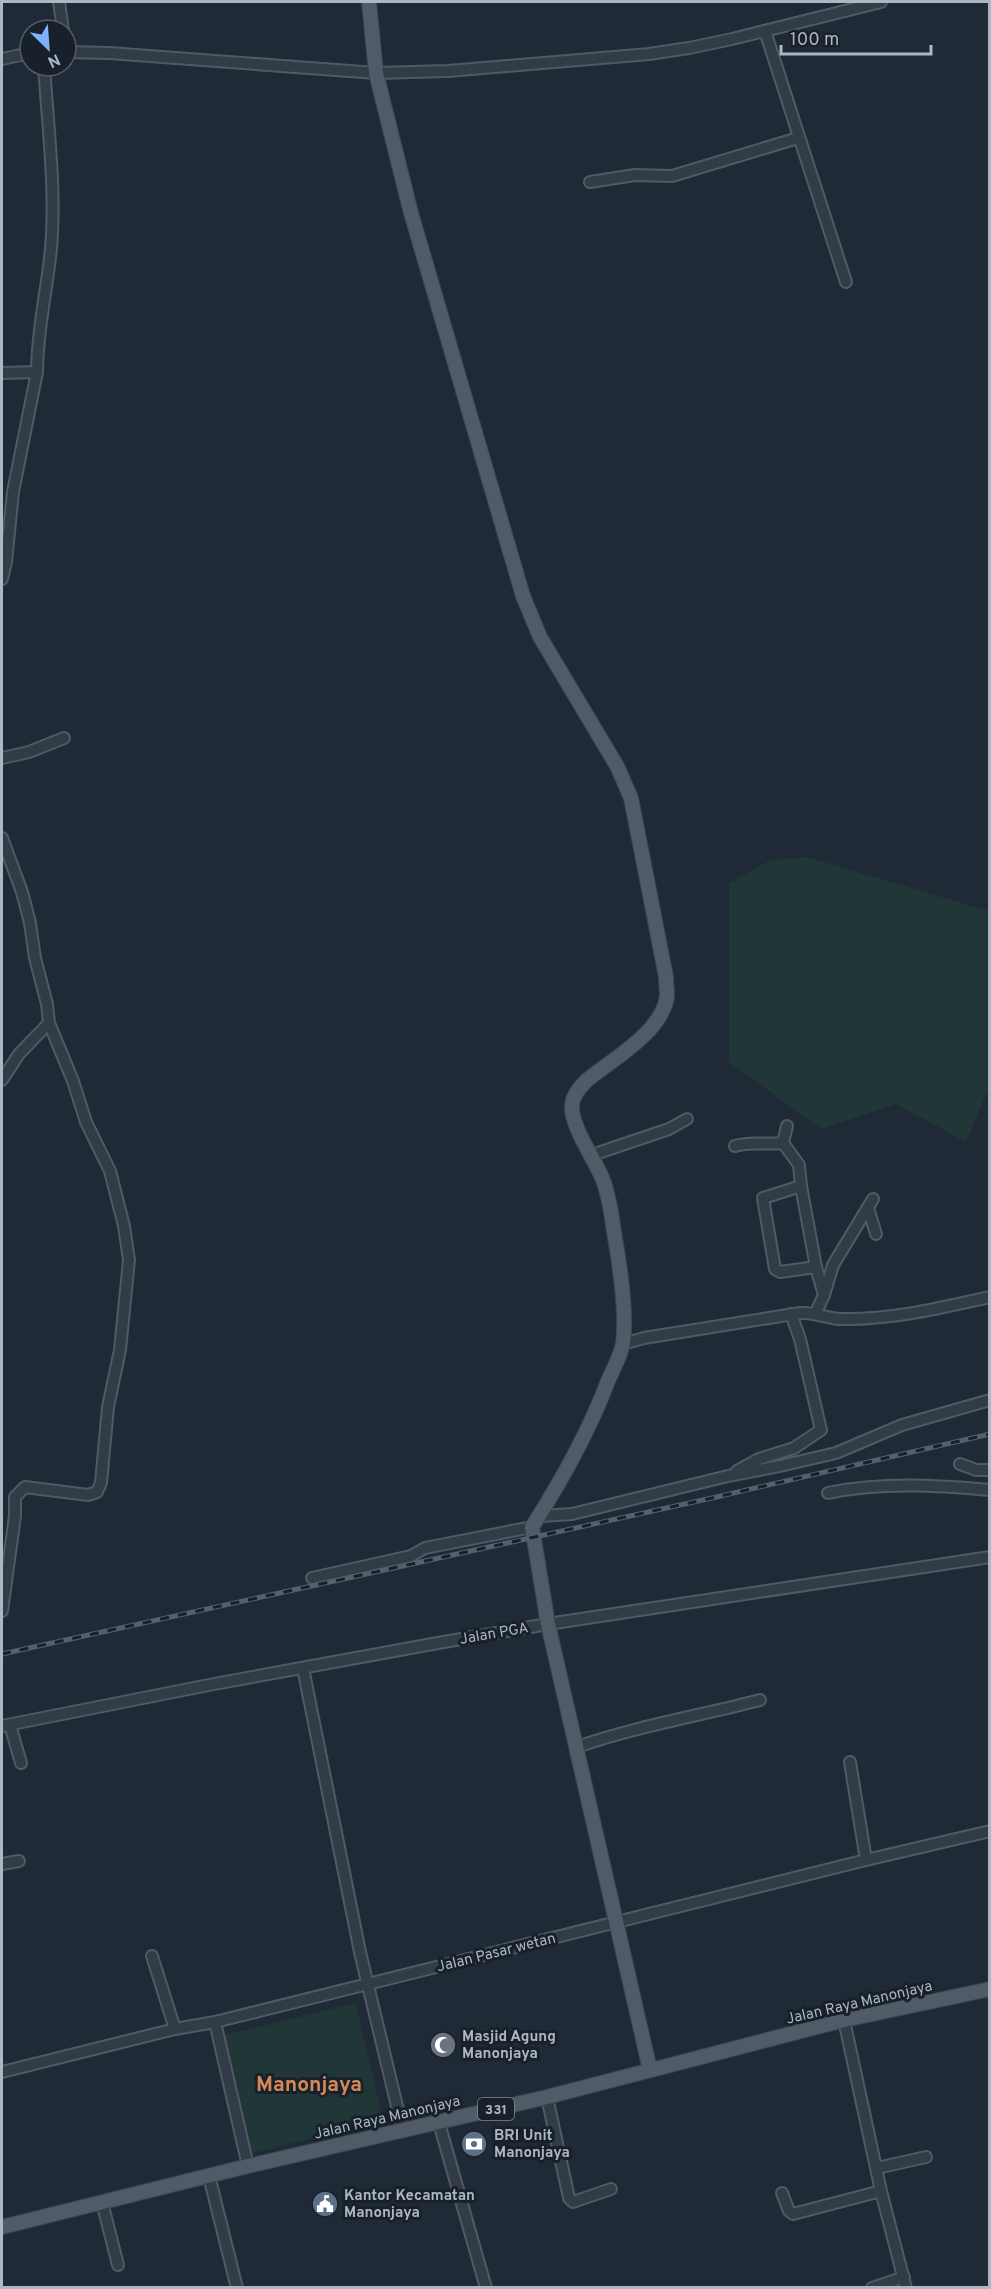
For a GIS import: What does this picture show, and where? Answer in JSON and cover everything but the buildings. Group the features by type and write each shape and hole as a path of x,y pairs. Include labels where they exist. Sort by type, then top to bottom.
{"main road":[{"path":"369,2 376,73 411,213 524,596 540,637 617,766 631,798 666,977 667,997 661,1014 641,1039 586,1081 572,1103 576,1123 592,1155 609,1199 624,1313 622,1344 602,1398 575,1457 536,1521 548,1624 650,2070"},
{"name":"Jalan Raya Manonjaya","path":"2,2227 248,2166 547,2097 844,2020 990,1989"}],"street":[{"path":"59,2 61,18"},
{"path":"78,52 376,73 448,71 649,54 688,48 881,2"},
{"path":"765,31 846,282"},
{"path":"2,59 18,56"},
{"path":"2,579 6,562 13,492 37,372 37,353 51,249 52,191 45,78"},
{"path":"590,182 635,175 672,176 798,138"},
{"path":"2,373 37,372"},
{"path":"2,758 23,754 64,738"},
{"path":"2,838 22,892 30,923 49,1023 73,1081 86,1122 110,1171 124,1226 129,1260 120,1350 108,1407 101,1483 97,1492 88,1495 25,1487 15,1497 15,1516 2,1611"},
{"path":"2,1080 19,1054 49,1023"},
{"path":"592,1155 669,1129 687,1119"},
{"path":"783,1143 788,1126"},
{"path":"735,1146 747,1143 764,1145 783,1143"},
{"path":"783,1143 799,1165 816,1267 824,1295"},
{"path":"801,1186 763,1198 775,1269 780,1272 816,1267"},
{"path":"816,1312 833,1265 871,1203 876,1234"},
{"path":"622,1344 644,1338 791,1314 816,1312 838,1319 892,1317 921,1313 990,1297"},
{"path":"728,1476 759,1459 794,1448 821,1430 800,1339 791,1314"},
{"path":"312,1578 411,1556 425,1548 536,1521 836,1453 923,1418 990,1400"},
{"path":"960,1464 976,1470 990,1470"},
{"path":"828,1493 908,1486 990,1490"},
{"name":"Jalan PGA","path":"6,1725 548,1624 990,1557"},
{"path":"303,1668 360,1952 403,2131"},
{"path":"577,1747 644,1726 760,1700"},
{"path":"6,1725 21,1763"},
{"path":"850,1762 866,1860"},
{"name":"Jalan Pasar wetan","path":"2,2072 175,2029 215,2022 990,1831"},
{"path":"2,1864 19,1860"},
{"path":"152,1956 175,2029"},
{"path":"844,2020 881,2191 905,2282 872,2288"},
{"path":"215,2022 248,2166"},
{"path":"547,2097 569,2198 573,2202 611,2189"},
{"path":"439,2123 486,2288"},
{"path":"877,2168 926,2157"},
{"path":"209,2176 237,2288"},
{"path":"782,2193 789,2211 793,2214 881,2191"},
{"path":"102,2202 118,2265"}],"green space":[{"path":"807,857 989,911 989,1087 966,1142 896,1104 821,1129 729,1062 729,883 771,860"},
{"path":"356,2003 383,2121 252,2153 225,2035"}],"railway":[{"path":"2,1654 712,1498 990,1434"}],"place":[{"name":"Masjid Agung Manonjaya","path":"443,2045"},
{"name":"BRI Unit Manonjaya","path":"474,2144"},
{"name":"Kantor Kecamatan Manonjaya","path":"325,2204"}],"district":[{"name":"Manonjaya","path":"309,2084"}]}
